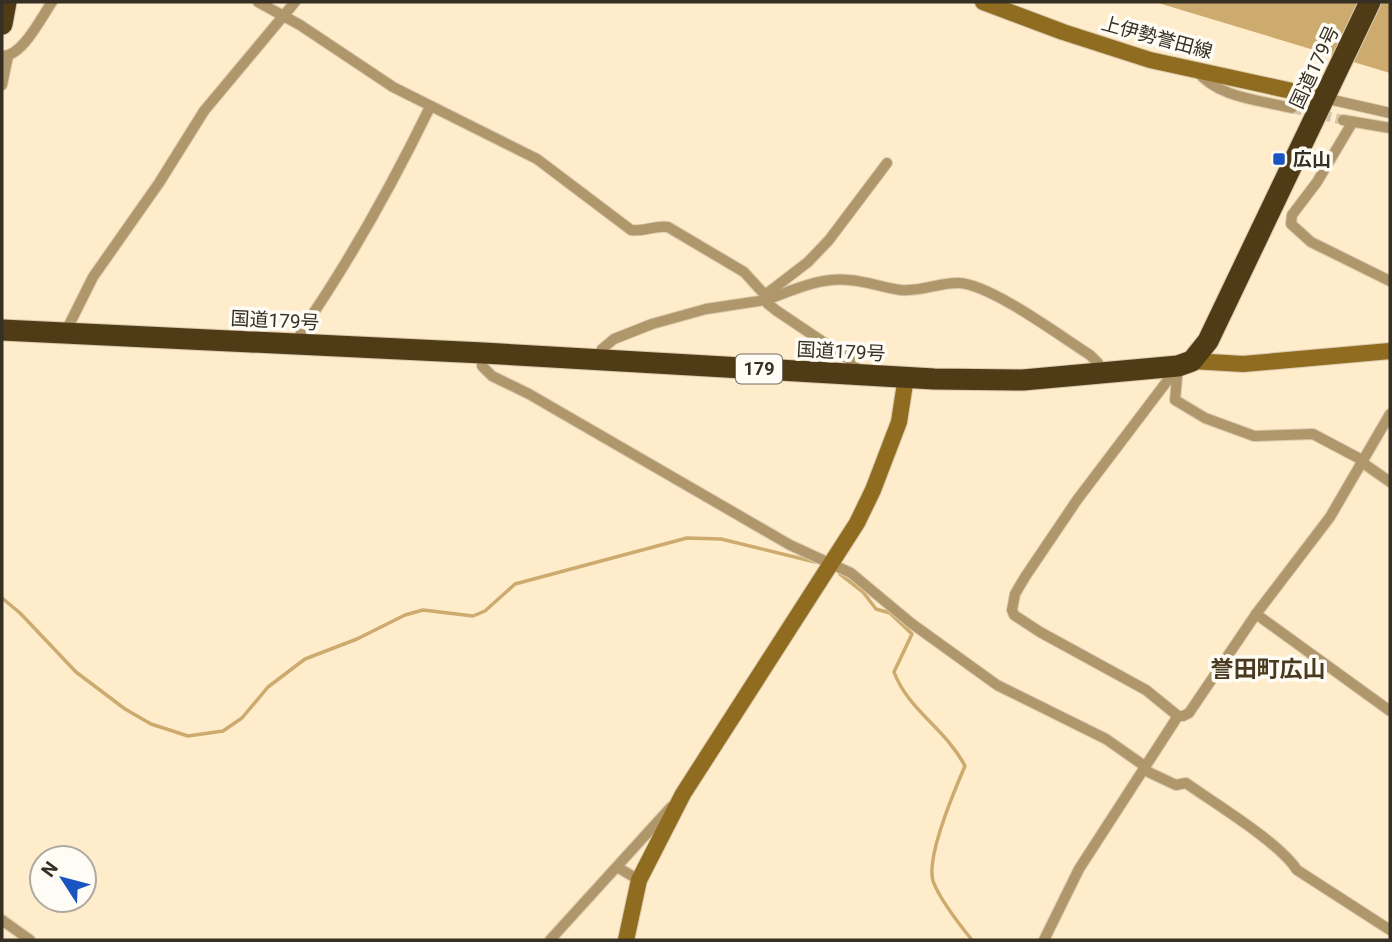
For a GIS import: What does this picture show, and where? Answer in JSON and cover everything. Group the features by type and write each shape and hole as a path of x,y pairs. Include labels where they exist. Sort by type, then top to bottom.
{"highway":[{"path":"2,24 6,2"},
{"name":"国道179号","path":"2,330 66,331 906,377 1023,380 1185,363 1208,341 1370,2"}],"street":[{"path":"2,85 5,56 21,48 52,2"},
{"path":"258,2 393,87 537,159 631,230 643,232 657,226 668,227 744,272 777,311 853,362 860,375"},
{"path":"66,331 93,277 159,183 204,111 295,2"},
{"name":"上伊勢誉田線","path":"983,2 1150,60 1324,98"},
{"path":"1196,70 1206,82 1220,90 1292,108"},
{"path":"1324,98 1390,113"},
{"path":"297,344 302,330 390,189 430,107"},
{"path":"1390,128 1348,122 1317,182 1293,215 1292,224 1311,242 1390,281"},
{"path":"765,297 808,262 829,240 887,163"},
{"path":"596,360 602,349 614,339 652,324 810,284 849,280 902,290 922,290 948,283 962,283 1002,299 1090,355 1102,373"},
{"path":"1185,363 1244,364 1390,351"},
{"path":"483,353 482,366 492,376 541,401 790,545 831,567 851,573 911,623 997,685 1106,739 1145,769 1176,785 1186,783 1291,860 1297,870 1390,930"},
{"path":"1185,363 1175,400 1205,418 1254,436 1313,434 1364,462 1390,482"},
{"path":"1185,363 1077,500 1025,577 1015,594 1012,610 1014,615 1040,632 1146,690 1178,716 1189,713 1256,614 1331,517 1390,414"},
{"path":"626,940 639,880 683,794 857,523 886,458 898,422 906,377"},
{"path":"1256,614 1390,711"},
{"path":"1044,940 1079,869 1178,716"},
{"path":"550,940 683,794"},
{"path":"617,867 639,880"},
{"path":"2,920 30,940"}],"shaded area":[{"path":"1155,2 1390,2 1390,73"}],"waterway":[{"path":"2,598 20,613 76,672 125,709 151,724 188,736 223,731 242,718 268,687 305,659 357,639 405,615 423,610 473,616 485,611 515,584 687,538 721,539 815,562"},
{"path":"840,574 863,592 876,609 890,613 912,634 894,672 908,698 948,741 965,766 937,840 932,870 933,881 940,896 972,940"}],"tunnel":[{"path":"1292,108 1343,120"}],"place":[{"name":"広山","path":"1279,159"}],"district":[{"name":"誉田町広山","path":"1268,669"}]}
